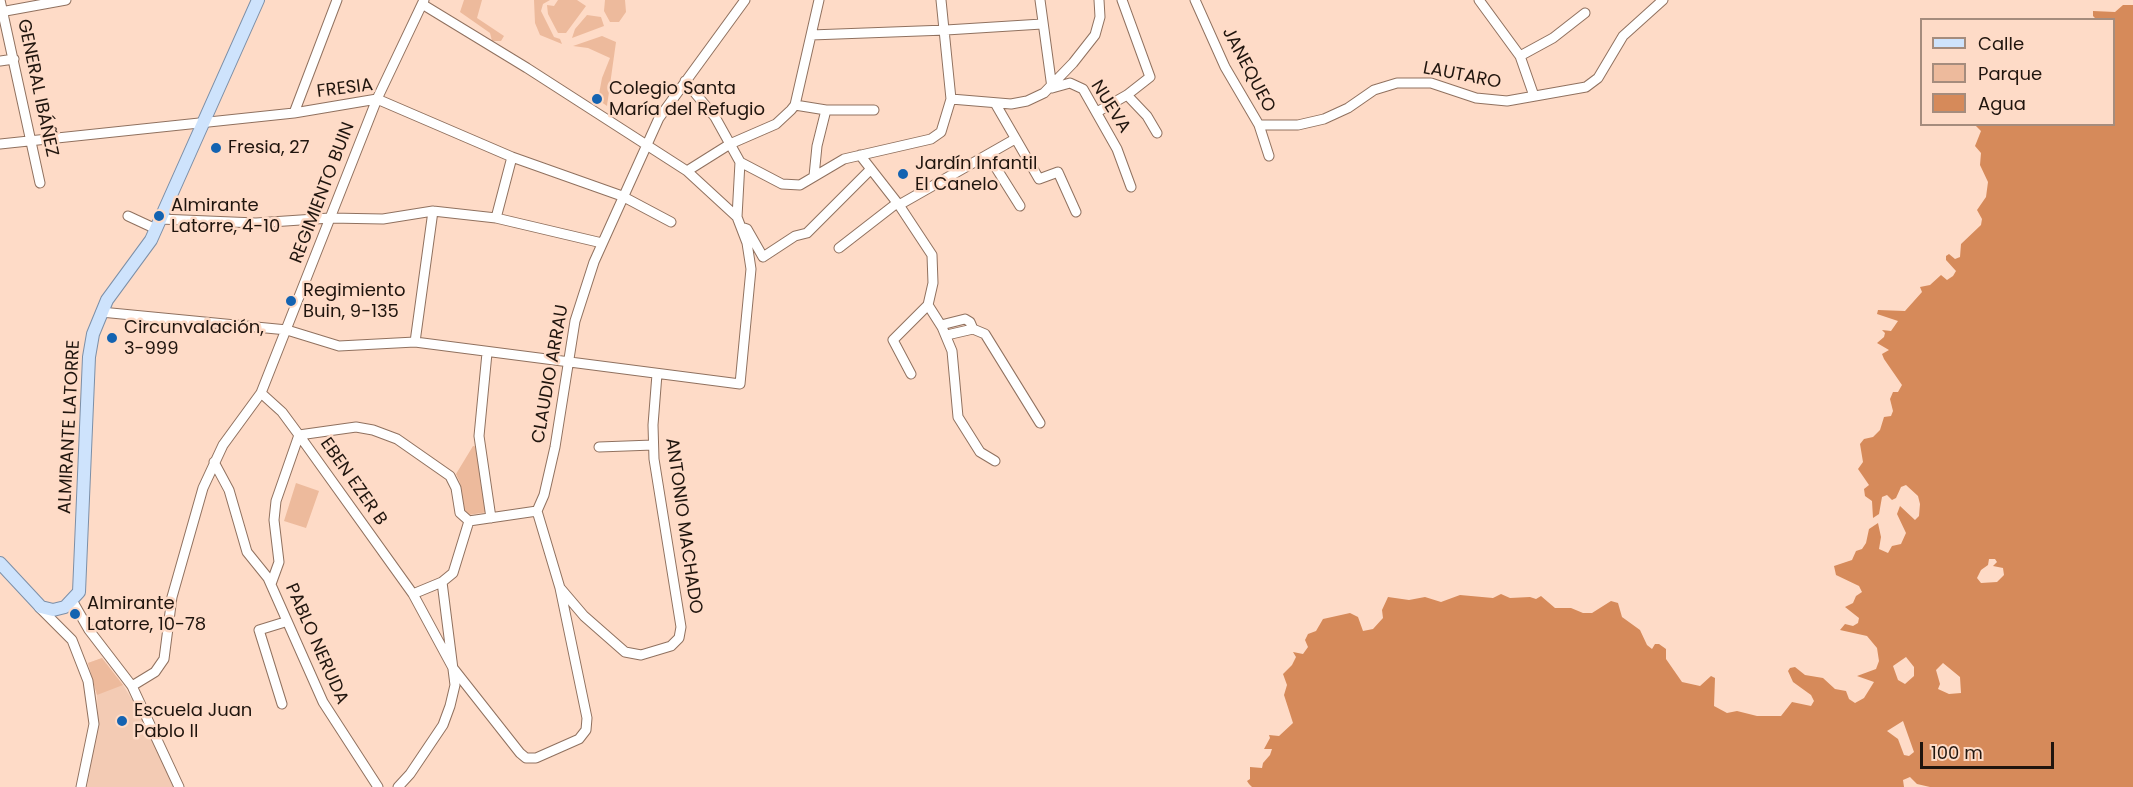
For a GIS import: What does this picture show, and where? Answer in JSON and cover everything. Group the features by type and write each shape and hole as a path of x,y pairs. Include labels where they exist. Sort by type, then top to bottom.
{"main road":[{"name":"ALMIRANTE LATORRE","path":"73,602 79,592 81,580 88,357 101,312 114,289 145,250 158,224 257,0"},
{"path":"0,563 35,604 53,610 73,602"}],"street":[{"name":"GENERAL IBÁÑEZ","path":"0,0 33,140 40,183"},
{"path":"2,12 66,0"},
{"path":"294,113 337,0"},
{"name":"CLAUDIO ARRAU","path":"537,511 544,495 555,447 580,300 602,243 646,144 667,105 745,0"},
{"path":"687,171 730,144 776,124 795,105 819,0"},
{"path":"685,81 706,104 741,162 788,186 800,185 836,162 935,137 943,129 951,99 946,30 941,0"},
{"path":"1040,0 1052,88"},
{"path":"951,99 994,103 1027,101 1052,88 1095,35 1100,17 1099,0"},
{"path":"1097,112 1127,95 1150,76 1122,0"},
{"name":"JANEQUEO","path":"1195,0 1225,67 1259,125 1269,156"},
{"path":"1479,0 1520,56 1534,96"},
{"name":"LAUTARO","path":"1259,125 1285,126 1324,119 1348,108 1374,90 1397,83 1431,83 1476,98 1507,101 1591,85 1598,78 1623,36 1663,0"},
{"path":"101,312 287,330 339,346 415,342 740,384 751,269 747,243 737,217 687,171 423,2"},
{"name":"REGIMIENTO BUIN","path":"132,687 155,672 164,659 172,597 198,501 214,462 233,429 261,393 377,99 423,2"},
{"path":"1520,56 1553,38 1585,13"},
{"path":"811,34 946,30 1042,24"},
{"path":"0,61 14,59"},
{"name":"NUEVA","path":"1052,88 1070,83 1078,85 1097,112 1117,149 1131,187"},
{"path":"1127,95 1147,116 1156,133"},
{"name":"FRESIA","path":"0,144 205,120 294,113 377,99 512,157 622,196 670,222"},
{"path":"994,103 1039,179 1058,172 1076,212"},
{"path":"795,105 826,110 874,110"},
{"path":"814,176 817,146 826,110"},
{"path":"839,248 898,204 1016,139"},
{"path":"860,155 898,204 933,255 933,283 928,305 893,340 911,374"},
{"path":"988,155 1020,206"},
{"path":"496,219 512,157"},
{"path":"737,217 741,162"},
{"path":"741,227 747,229 763,257 795,236 807,233 871,169"},
{"path":"415,342 433,211"},
{"path":"128,216 158,224 256,224 330,218 383,219 433,211 496,219 602,243"},
{"path":"928,305 946,335 953,358 958,417 980,452 995,461"},
{"path":"941,325 965,319 970,322 973,329"},
{"path":"946,335 973,329 985,333 992,341 1040,423"},
{"path":"487,353 478,436 491,518"},
{"name":"ANTONIO MACHADO","path":"560,588 585,616 625,652 641,655 671,646 680,638 681,627 653,445 657,374"},
{"name":"EBEN EZER B","path":"261,393 282,412 300,435 413,594 453,668 526,758 536,758 576,742 582,737 587,726 560,588"},
{"path":"300,435 356,427 397,439 450,477 456,488 460,513 469,521 537,511 560,588"},
{"name":"PABLO NERUDA","path":"300,435 276,501 274,520 279,562 271,584 285,622 330,716 378,787"},
{"path":"599,447 653,445"},
{"path":"214,462 229,490 247,552 271,584"},
{"path":"413,594 442,582 453,573 469,521"},
{"path":"398,787 410,774 443,725 455,685 442,582"},
{"path":"73,602 89,630 132,687 179,787"},
{"path":"35,604 72,640 88,681 94,717 81,787"},
{"path":"282,704 259,630 285,622"},
{"path":"72,640 89,630"}],"shaded area":[{"name":"Escuela Juan Pablo II","path":"102,658 123,685 144,719 173,787 87,787 98,723 97,695 88,663"}],"green space":[{"path":"464,0 482,0 477,18 504,36 501,41 492,41 490,33 460,12"},
{"path":"534,0 550,0 543,4 541,11 554,37 560,39 562,44 540,35 535,23"},
{"path":"558,0 577,0 586,6 566,33 558,33 548,14 547,5 554,6"},
{"path":"605,0 625,0 626,12 619,22 610,22 604,11"},
{"path":"587,15 601,17 604,26 572,38 575,29"},
{"path":"602,36 616,42 607,106 600,101 599,94 602,78 610,58 588,48 573,46"},
{"path":"473,446 478,447 488,512 468,515 464,512 460,483 456,474"},
{"path":"296,483 319,491 306,528 284,521"},
{"path":"102,658 123,685 97,695 88,663"}],"water":[{"path":"2123,5 2133,5 2133,787 1930,787 1917,784 1910,777 1903,780 1904,787 1252,787 1249,784 1247,781 1250,779 1250,767 1262,768 1270,755 1272,749 1264,749 1270,738 1269,735 1279,736 1293,723 1284,695 1287,685 1283,674 1296,657 1293,652 1303,654 1308,647 1305,640 1308,634 1316,631 1323,619 1350,613 1358,617 1363,631 1373,629 1383,618 1382,610 1388,597 1409,600 1425,597 1441,602 1460,595 1493,598 1501,594 1510,598 1536,599 1541,596 1555,608 1571,608 1583,613 1592,613 1611,601 1618,603 1622,617 1640,630 1647,645 1652,649 1655,644 1659,644 1666,649 1666,659 1682,682 1700,686 1711,676 1715,678 1714,706 1727,713 1737,711 1757,716 1781,716 1792,702 1811,706 1814,701 1811,695 1793,682 1788,671 1795,667 1805,675 1823,678 1835,689 1846,691 1849,699 1855,703 1864,698 1874,682 1857,676 1876,669 1879,661 1877,648 1867,636 1840,630 1845,624 1853,626 1858,623 1859,618 1845,607 1853,603 1856,596 1862,592 1859,586 1836,575 1834,566 1852,560 1856,551 1862,549 1866,543 1869,529 1878,523 1881,537 1879,549 1888,553 1892,546 1901,544 1906,533 1897,514 1900,506 1915,520 1919,516 1920,504 1918,496 1906,485 1901,487 1896,498 1892,500 1887,495 1882,497 1879,514 1873,518 1872,501 1865,496 1864,489 1869,485 1858,469 1863,462 1860,444 1864,439 1873,437 1880,430 1884,417 1891,416 1893,411 1890,399 1893,392 1898,392 1902,385 1882,354 1889,350 1877,343 1884,337 1885,333 1882,330 1891,331 1898,321 1877,314 1878,310 1905,311 1922,292 1920,287 1930,285 1941,275 1947,280 1953,276 1956,271 1946,260 1946,256 1949,254 1955,259 1960,257 1961,244 1981,225 1982,219 1977,210 1986,197 1988,182 1980,165 1981,153 1975,146 1981,131 1976,126 2115,126 2115,18 2095,18 2093,11 2115,12","holes":["1989,559 1995,559 1997,562 1993,566 2003,568 2004,575 1997,582 1981,583 1977,578 1981,570 1988,565","1906,657 1914,667 1914,676 1905,684 1898,680 1893,666","1943,663 1960,677 1961,693 1949,694 1938,689 1940,684 1936,670","1903,721 1914,752 1909,756 1904,755 1898,739 1887,731"]}],"place":[{"name":"Colegio Santa María del Refugio","path":"597,99"},
{"name":"Fresia, 27","path":"216,148"},
{"name":"Jardín Infantil El Canelo","path":"903,174"},
{"name":"Almirante Latorre, 4-10","path":"159,216"},
{"name":"Regimiento Buin, 9-135","path":"291,301"},
{"name":"Circunvalación, 3-999","path":"112,338"},
{"name":"Almirante Latorre, 10-78","path":"75,614"},
{"name":"Escuela Juan Pablo II","path":"122,721"}]}
